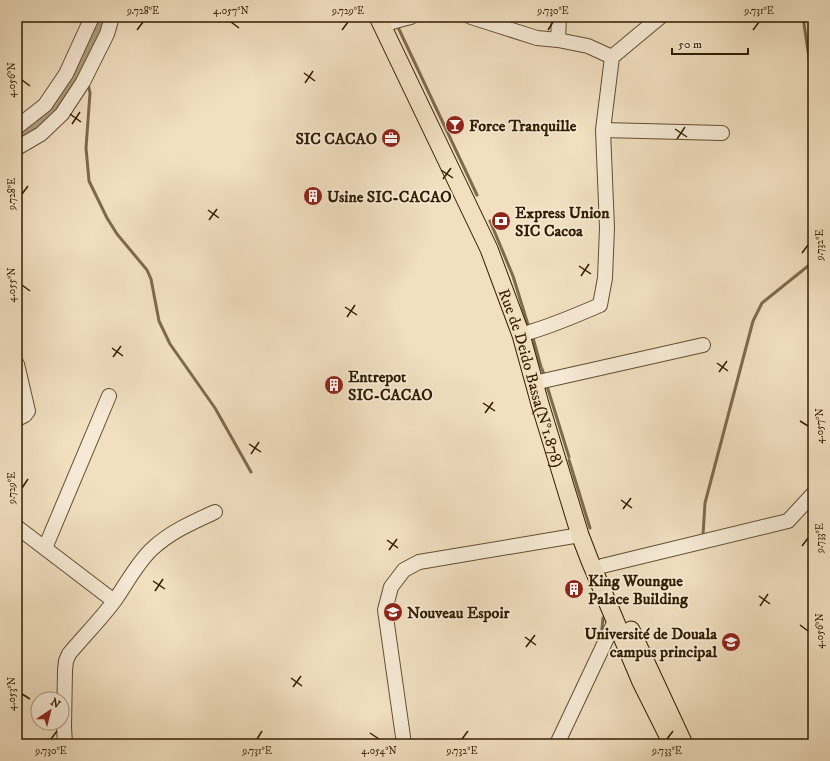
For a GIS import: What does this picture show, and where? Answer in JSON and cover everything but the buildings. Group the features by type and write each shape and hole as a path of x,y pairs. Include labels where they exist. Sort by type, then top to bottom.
{"main road":[{"path":"387,19 499,249 530,332 539,382 584,509 602,566 684,744"},
{"name":"Rue de Deido Bassa(N°1.878)","path":"387,19 489,249 539,382 580,535 641,682 672,744"}],"street":[{"path":"17,127 45,105 66,74 92,17"},
{"path":"17,148 41,134 62,114 83,82 107,34 112,17"},
{"path":"387,19 399,20 410,17"},
{"path":"471,17 537,38 558,40 588,46 612,57"},
{"path":"558,40 559,17"},
{"path":"530,332 544,328 600,305 605,278 606,235 603,130 612,57 660,17"},
{"path":"603,130 722,133"},
{"path":"539,382 703,345"},
{"path":"17,364 28,412 17,419"},
{"path":"45,548 109,396"},
{"path":"602,566 788,521 813,494"},
{"path":"65,744 64,670 69,654 114,601 141,560 152,549 180,528 215,512"},
{"path":"17,527 114,601"},
{"path":"404,744 385,610 391,587 404,570 419,562 580,535"},
{"path":"557,744 615,621"}],"waterway":[{"path":"17,135 42,117 61,95 83,58 99,17"},
{"path":"803,17 813,85"},
{"path":"397,25 477,195"},
{"path":"82,59 84,69"},
{"path":"88,84 90,93 86,148 89,181 107,218 117,234 147,270 151,279 159,321 170,344 215,408 251,472"},
{"path":"490,221 513,276 529,328"},
{"path":"703,535 705,503 753,321 762,303 813,262"},
{"path":"533,338 541,367"},
{"path":"542,369 545,377"},
{"path":"547,386 569,457"},
{"path":"569,460 590,528"},
{"path":"600,636 603,618 605,618"}],"place":[{"name":"Force Tranquille","path":"455,125"},
{"name":"SIC CACAO","path":"391,138"},
{"name":"Usine SIC-CACAO","path":"313,196"},
{"name":"Express Union SIC Cacoa","path":"501,221"},
{"name":"Entrepot SIC-CACAO","path":"334,385"},
{"name":"King Woungue Palace Building","path":"574,589"},
{"name":"Nouveau Espoir","path":"393,612"},
{"name":"Université de Douala campus principal","path":"731,642"}]}
